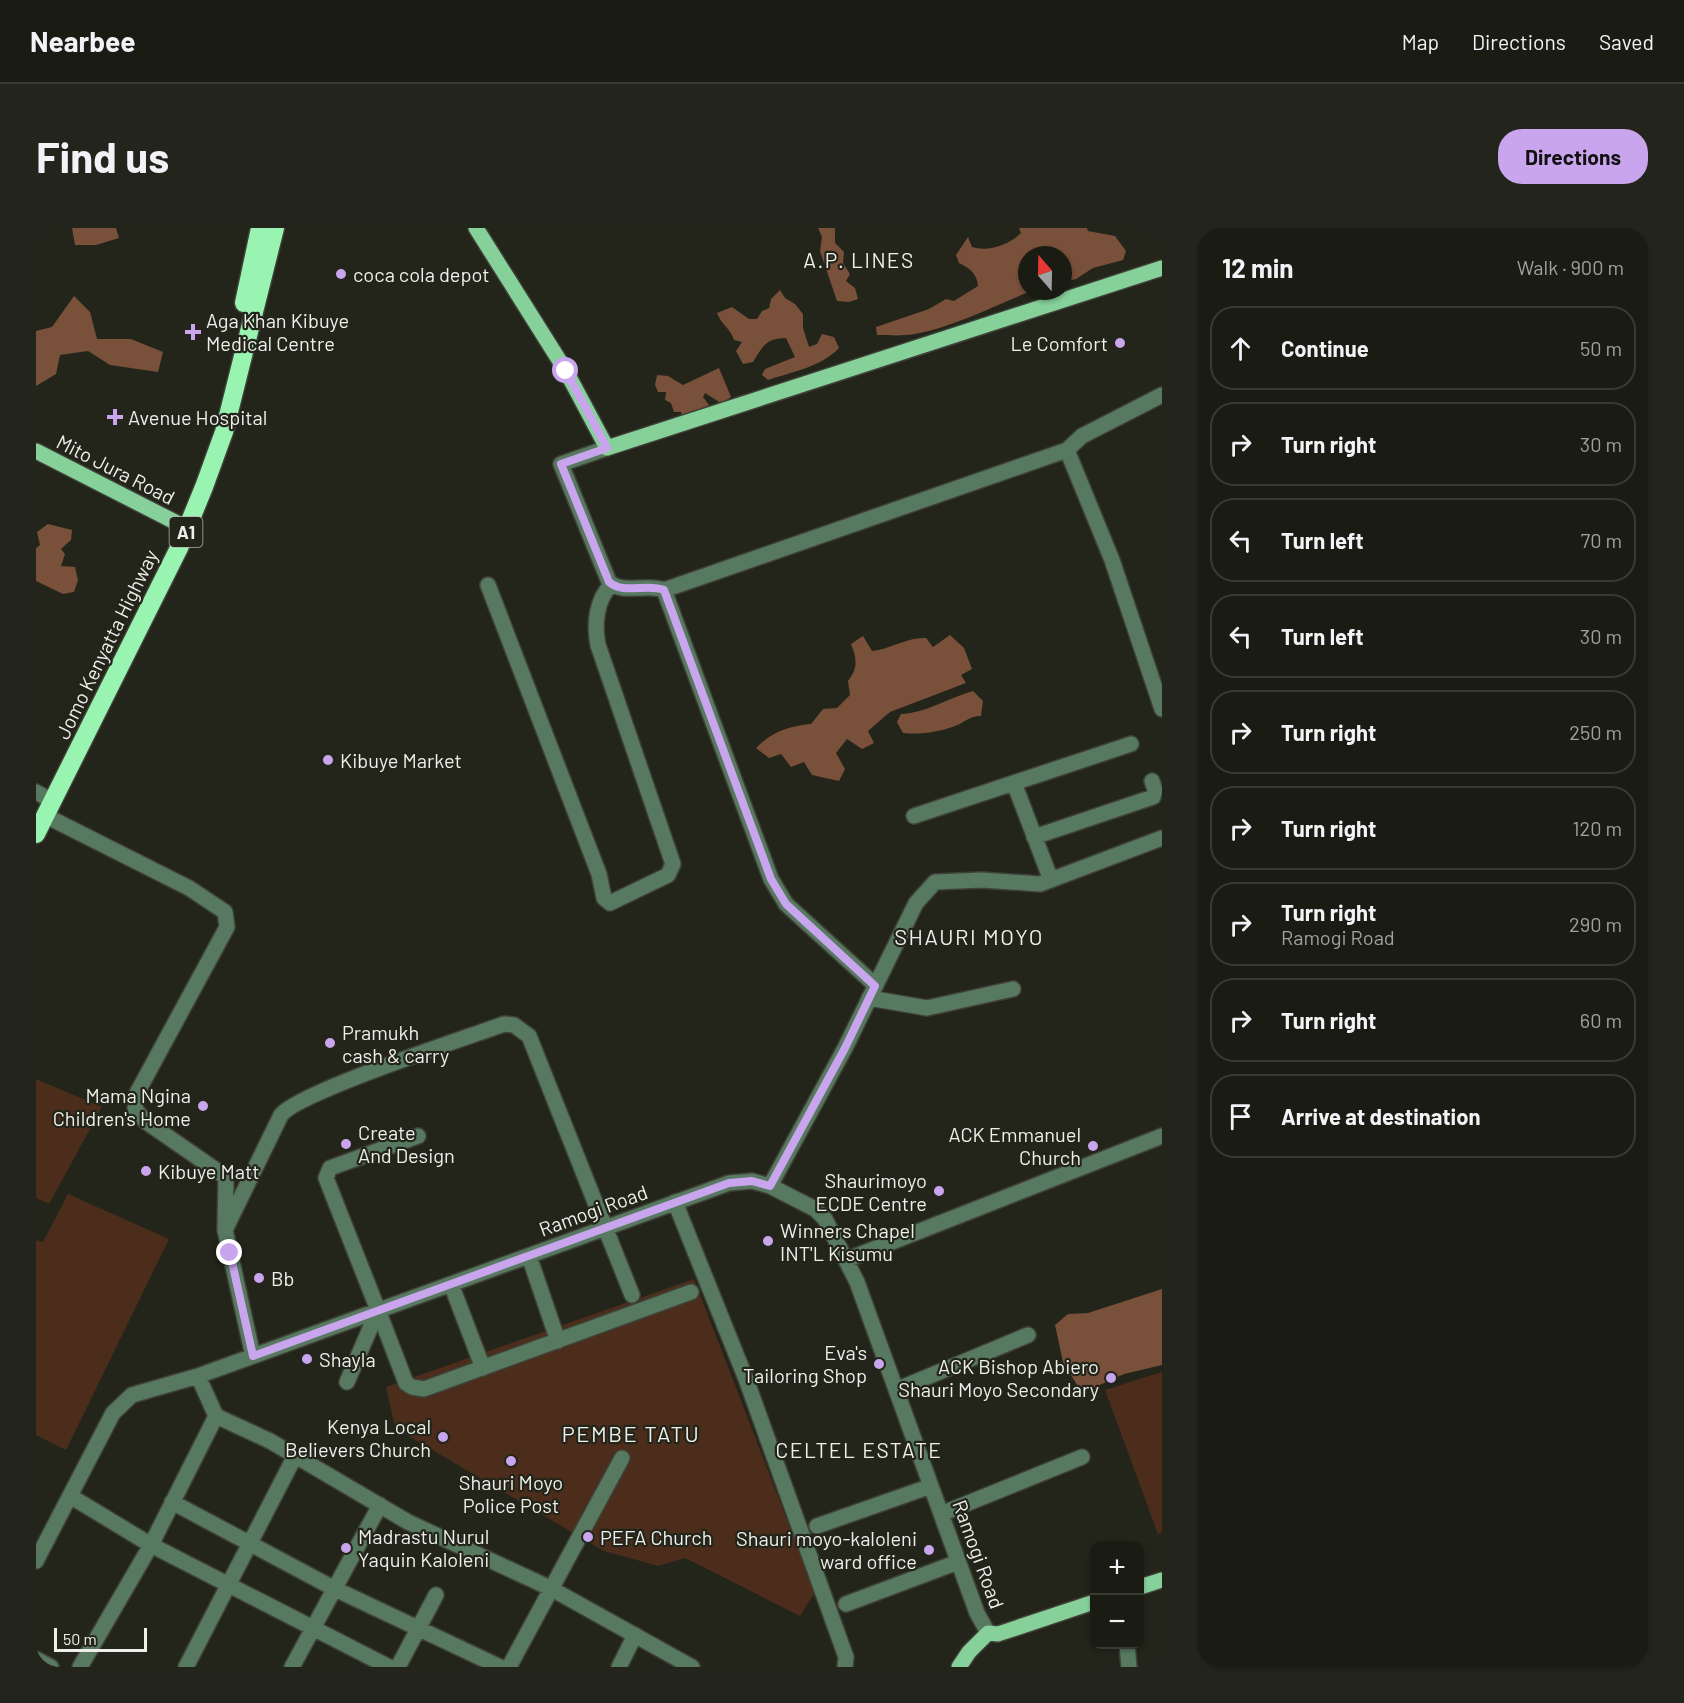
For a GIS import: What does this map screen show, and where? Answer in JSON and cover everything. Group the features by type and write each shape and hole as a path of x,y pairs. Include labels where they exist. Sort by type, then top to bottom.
{"highway":[{"name":"Jomo Kenyatta Highway","path":"36,834 42,802 201,471 214,432 260,228"},
{"name":"Jomo Kenyatta Highway","path":"42,802 179,548 204,487 224,432 275,228"}],"main road":[{"path":"476,228 566,371 607,448 1162,268"},
{"name":"Mito Jura Road","path":"36,452 177,523"},
{"path":"1144,1586 1162,1580"},
{"name":"Ramogi Road","path":"959,1667 969,1652 988,1633 998,1634 1090,1604"}],"street":[{"path":"611,585 632,589 654,587 664,590 1067,450 1082,436 1162,395"},
{"path":"607,448 561,464 596,555 611,585"},
{"path":"1067,450 1112,560 1162,709"},
{"path":"488,585 599,874 604,898 610,903 668,875 673,869 598,645 597,619 603,595 611,585"},
{"path":"664,590 771,879 786,904 872,992 927,1008 1013,989"},
{"path":"914,816 1131,744"},
{"path":"1034,837 1153,797 1155,790 1152,781"},
{"path":"1014,783 1051,880"},
{"path":"42,802 189,888 225,912 227,927 137,1093 135,1109 145,1121 225,1177 225,1230 253,1356"},
{"path":"770,1186 845,1048 916,903 935,882 982,880 1040,884 1162,838"},
{"path":"225,1230 249,1177 287,1108 345,1083 507,1024 518,1026 529,1036 632,1296"},
{"path":"418,1136 330,1167 326,1178 406,1383 412,1387 424,1389 691,1292"},
{"path":"846,1260 1162,1136"},
{"name":"Ramogi Road","path":"36,1561 113,1413 132,1395 198,1376 729,1183 752,1181 770,1186 815,1209 825,1219 846,1260 977,1613 988,1633"},
{"path":"675,1202 746,1379 846,1657 845,1667"},
{"path":"529,1256 558,1341"},
{"path":"451,1284 483,1368"},
{"path":"347,1382 378,1310"},
{"path":"896,1390 1028,1335"},
{"path":"198,1376 216,1416 295,1456 408,1522 550,1588 692,1667"},
{"path":"80,1667 151,1545 216,1416"},
{"path":"186,1667 295,1456"},
{"path":"941,1514 1082,1457"},
{"path":"509,1667 622,1458"},
{"path":"818,1526 931,1486"},
{"path":"70,1496 151,1545 389,1667"},
{"path":"172,1502 335,1589 500,1667"},
{"path":"292,1667 380,1505"},
{"path":"846,1604 958,1562"},
{"path":"398,1667 436,1595"},
{"path":"619,1667 635,1635"},
{"path":"1127,1649 1129,1667"},
{"path":"36,1659 51,1667"}],"shaded area":[{"path":"72,228 116,228 119,238 96,245 75,245"},
{"path":"818,228 835,228 835,243 844,252 843,263 850,274 846,281 855,288 858,299 849,302 837,301 820,251 822,237"},
{"path":"1019,228 1087,228 1088,231 1115,236 1126,251 1123,260 1093,268 1072,280 1072,246 1018,246 1018,296 936,329 906,335 877,335 876,327 929,309 946,299 954,301 978,286 970,269 959,263 956,255 968,237 972,247 985,249 1005,244 1021,233"},
{"path":"780,290 785,298 795,304 803,314 803,328 809,347 817,344 822,334 834,337 839,348 824,360 768,380 762,375 765,369 795,357 786,338 769,341 753,362 743,364 736,351 742,342 734,340 717,313 732,307 749,319 757,319 762,311 769,308 771,299"},
{"path":"74,296 90,312 97,339 131,339 163,352 158,372 110,365 88,351 60,355 56,374 36,386 36,331 52,327"},
{"path":"719,368 731,397 721,403 705,393 703,397 709,405 682,419 681,412 674,412 671,403 665,400 666,392 658,392 655,385 657,375 668,376 683,385"},
{"path":"48,524 72,530 71,540 61,549 65,554 61,566 75,567 78,580 74,592 63,594 36,581 36,548 40,545 37,532"},
{"path":"950,635 964,648 972,669 961,675 966,683 890,712 868,731 874,743 862,749 847,739 836,753 845,769 839,781 812,775 804,762 791,767 781,754 769,758 756,748 781,731 811,724 823,709 837,708 850,695 848,681 854,672 856,663 851,644 863,636 872,651 919,638 926,638 933,647"},
{"path":"973,691 983,701 981,716 970,718 949,728 923,733 903,733 897,722 901,714 928,708"},
{"path":"36,1079 102,1107 49,1204 36,1198"},
{"path":"68,1194 169,1239 66,1450 36,1435 36,1240 43,1242"},
{"path":"694,1279 815,1592 800,1616 685,1558 658,1566 604,1551 395,1428 386,1387"},
{"path":"1162,1289 1162,1365 1124,1374 1082,1393 1063,1362 1055,1325 1068,1314 1088,1313"},
{"path":"1162,1372 1162,1532 1158,1534 1105,1390"}],"place":[{"name":"coca cola depot","path":"341,274"},
{"name":"Aga Khan Kibuye Medical Centre","path":"193,332"},
{"name":"Le Comfort","path":"1120,343"},
{"name":"Avenue Hospital","path":"115,417"},
{"name":"Kibuye Market","path":"328,760"},
{"name":"Pramukh cash & carry","path":"330,1043"},
{"name":"Mama Ngina Children's Home","path":"203,1106"},
{"name":"Create And Design","path":"346,1144"},
{"name":"ACK Emmanuel Church","path":"1093,1146"},
{"name":"Kibuye Matt","path":"146,1171"},
{"name":"Shaurimoyo ECDE Centre","path":"939,1191"},
{"name":"Winners Chapel INT'L Kisumu","path":"768,1241"},
{"name":"Bb","path":"259,1278"},
{"name":"Shayla","path":"307,1359"},
{"name":"Eva's Tailoring Shop","path":"879,1364"},
{"name":"ACK Bishop Abiero Shauri Moyo Secondary","path":"1111,1378"},
{"name":"Kenya Local Believers Church","path":"443,1437"},
{"name":"Shauri Moyo Police Post","path":"511,1461"},
{"name":"PEFA Church","path":"588,1537"},
{"name":"Madrastu Nurul Yaquin Kaloleni","path":"346,1548"},
{"name":"Shauri moyo-kaloleni ward office","path":"929,1550"}],"district":[{"name":"A.P. LINES","path":"859,259"},
{"name":"SHAURI MOYO","path":"969,936"},
{"name":"PEMBE TATU","path":"631,1433"},
{"name":"CELTEL ESTATE","path":"859,1449"}],"route":[{"path":"230,1253 253,1356 729,1183 752,1181 770,1186 845,1048 875,986 811,930 786,904 771,879 664,590 654,587 632,589 611,585 609,582 596,555 561,464 607,448 566,371"}]}
